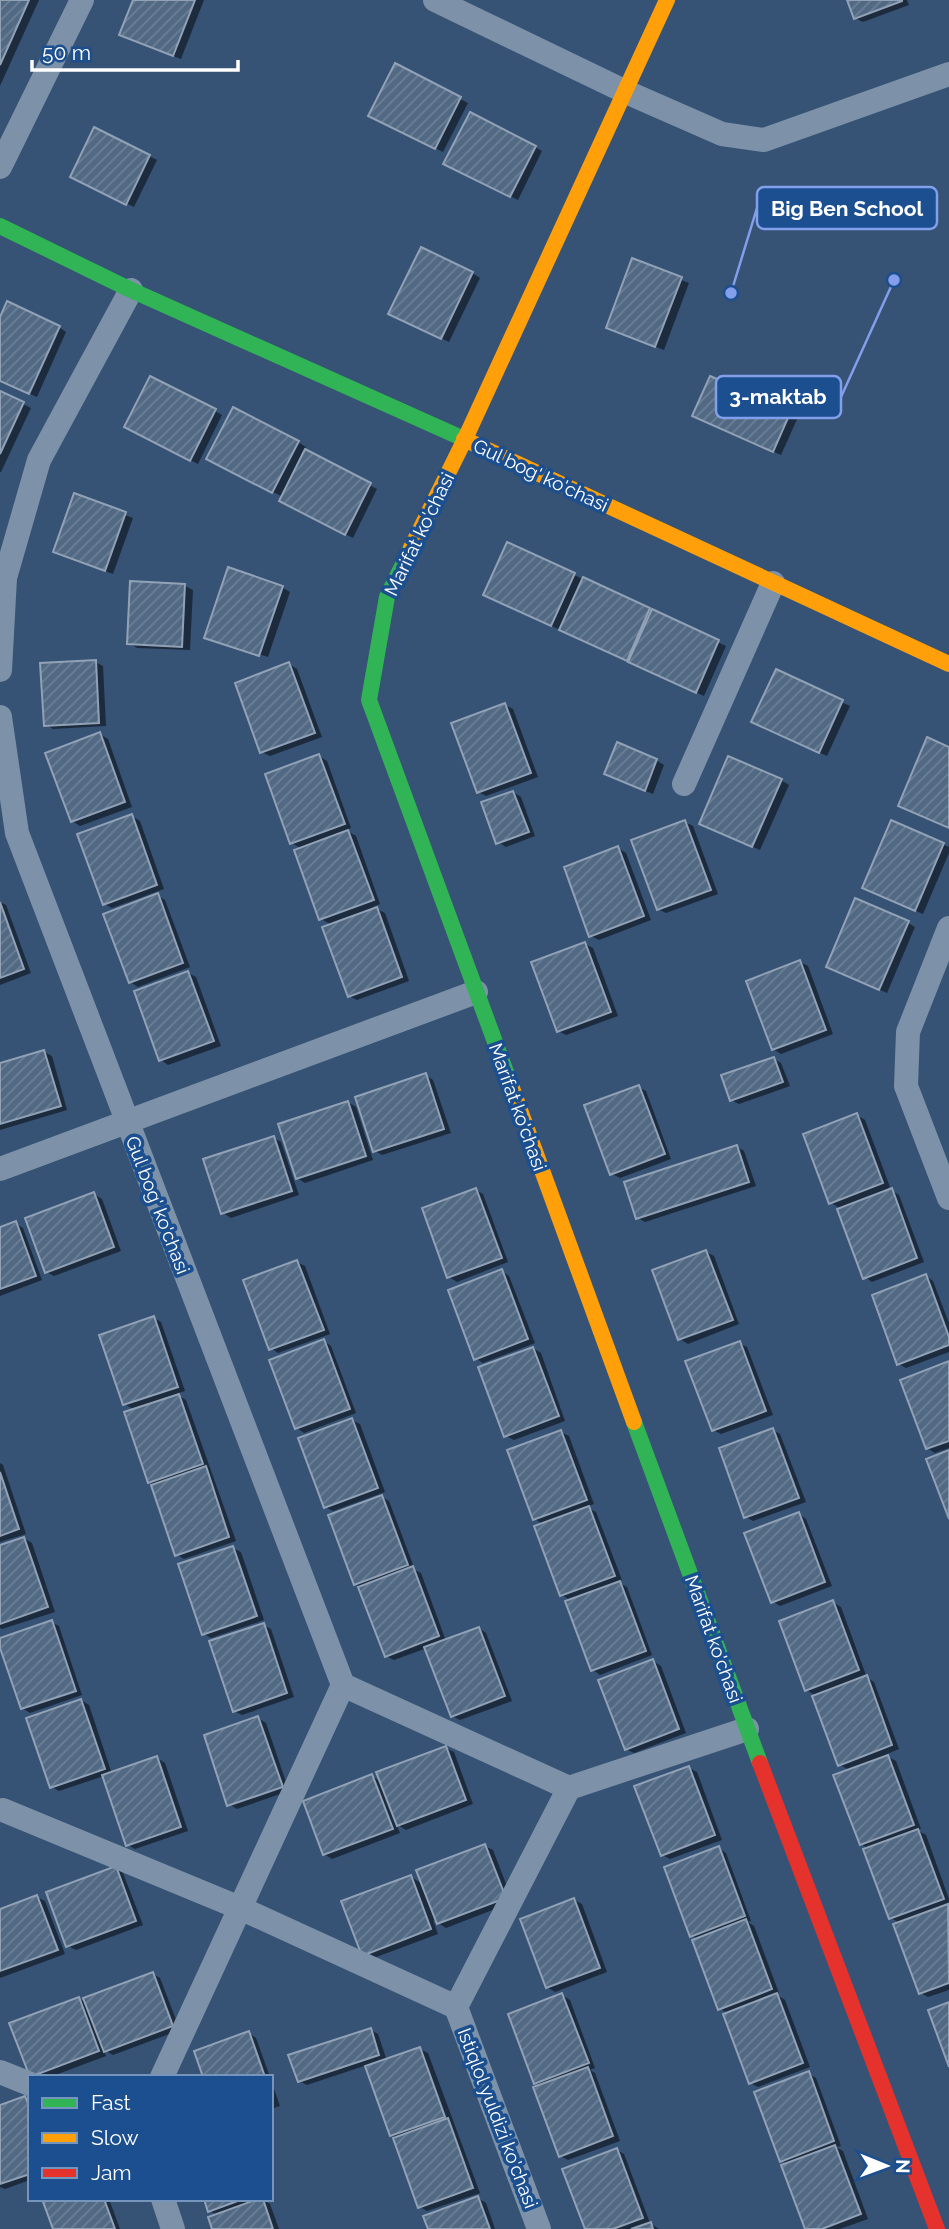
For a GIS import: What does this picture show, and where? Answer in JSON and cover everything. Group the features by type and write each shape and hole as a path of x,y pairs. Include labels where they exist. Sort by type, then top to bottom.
{"street":[{"path":"0,167 82,0"},
{"path":"435,0 624,91 722,134 764,140 949,74"},
{"name":"Marifat ko'chasi","path":"667,0 465,439 387,597 369,700 747,1729 937,2229"},
{"name":"Gul bog' ko'chasi","path":"0,226 131,290 465,439 949,664"},
{"path":"0,670 5,578 39,460 131,290"},
{"path":"684,784 773,583"},
{"name":"Gul bog' ko'chasi","path":"0,717 17,834 343,1685"},
{"path":"949,928 908,1032 906,1086 949,1198"},
{"path":"0,1169 476,992"},
{"path":"163,2075 343,1685 569,1788 747,1729"},
{"path":"1,1809 240,1908 456,2007 569,1788"},
{"name":"Istiqlol yuldizi ko'chasi","path":"456,2007 539,2229"},
{"path":"0,2072 28,2083"},
{"path":"164,2201 173,2229"}],"building":[{"path":"0,0 29,0 0,65"},
{"path":"133,0 195,0 173,56 119,35"},
{"path":"847,0 902,0 902,1 854,19"},
{"path":"395,63 461,97 435,149 368,116"},
{"path":"470,112 536,146 510,197 443,164"},
{"path":"94,127 150,155 126,205 70,177"},
{"path":"421,247 473,272 441,339 388,314"},
{"path":"632,258 682,277 655,347 606,328"},
{"path":"7,301 60,326 29,394 0,381 0,317"},
{"path":"150,376 216,409 190,461 124,427"},
{"path":"710,376 791,411 773,452 692,416"},
{"path":"0,391 24,402 0,454"},
{"path":"233,407 299,441 272,493 206,459"},
{"path":"305,449 371,483 345,535 279,501"},
{"path":"74,493 126,512 105,571 53,552"},
{"path":"507,542 575,573 551,626 483,595"},
{"path":"228,567 283,586 259,656 204,638"},
{"path":"583,577 650,608 627,661 559,630"},
{"path":"130,581 185,584 182,647 127,644"},
{"path":"652,609 719,640 696,693 628,662"},
{"path":"96,660 99,723 44,726 40,663"},
{"path":"289,662 315,733 260,753 235,683"},
{"path":"776,669 843,700 819,753 751,722"},
{"path":"505,703 531,773 477,793 451,723"},
{"path":"100,732 125,802 71,822 45,753"},
{"path":"927,737 949,747 949,828 898,806"},
{"path":"617,742 657,759 645,791 604,774"},
{"path":"319,754 345,824 290,844 265,774"},
{"path":"728,756 782,779 752,847 699,824"},
{"path":"513,791 529,832 496,844 481,802"},
{"path":"132,814 157,885 103,905 77,834"},
{"path":"685,820 711,890 657,910 631,840"},
{"path":"891,820 944,843 915,911 862,888"},
{"path":"348,830 374,900 319,920 294,850"},
{"path":"618,846 644,916 589,937 564,867"},
{"path":"158,893 183,963 129,983 103,914"},
{"path":"855,898 909,921 879,990 826,967"},
{"path":"0,902 24,969 0,978"},
{"path":"377,907 402,977 348,997 322,927"},
{"path":"585,942 611,1012 557,1032 531,962"},
{"path":"800,960 826,1030 772,1050 746,981"},
{"path":"188,971 214,1041 159,1061 134,991"},
{"path":"44,1050 61,1106 0,1124 0,1063"},
{"path":"774,1057 783,1082 730,1101 721,1075"},
{"path":"426,1073 444,1129 373,1152 355,1097"},
{"path":"639,1085 665,1154 610,1175 584,1105"},
{"path":"348,1101 366,1156 296,1179 278,1124"},
{"path":"857,1113 883,1183 829,1204 803,1134"},
{"path":"274,1136 292,1191 221,1214 203,1159"},
{"path":"737,1145 749,1182 636,1219 624,1182"},
{"path":"476,1188 502,1258 447,1278 422,1208"},
{"path":"892,1188 917,1258 863,1279 837,1209"},
{"path":"94,1192 114,1247 45,1273 25,1218"},
{"path":"16,1221 36,1276 0,1289 0,1227"},
{"path":"706,1250 733,1320 678,1340 652,1270"},
{"path":"297,1260 324,1330 269,1350 243,1280"},
{"path":"502,1269 528,1339 474,1360 448,1290"},
{"path":"926,1274 949,1337 949,1345 897,1365 872,1295"},
{"path":"154,1316 178,1387 123,1405 99,1335"},
{"path":"324,1339 350,1409 295,1429 269,1360"},
{"path":"740,1341 766,1411 712,1431 685,1361"},
{"path":"533,1347 559,1416 504,1437 478,1367"},
{"path":"949,1361 949,1441 926,1449 900,1380"},
{"path":"179,1394 203,1464 148,1483 124,1412"},
{"path":"352,1418 378,1488 324,1508 298,1438"},
{"path":"773,1428 799,1498 744,1518 719,1448"},
{"path":"561,1430 587,1500 533,1520 507,1450"},
{"path":"949,1450 949,1519 926,1459"},
{"path":"206,1466 229,1537 175,1556 151,1485"},
{"path":"0,1472 19,1529 0,1536"},
{"path":"382,1495 408,1565 354,1585 328,1515"},
{"path":"589,1506 615,1576 560,1596 534,1526"},
{"path":"799,1512 825,1582 771,1603 744,1533"},
{"path":"24,1537 48,1607 0,1624 0,1545"},
{"path":"233,1546 257,1616 202,1635 178,1564"},
{"path":"413,1566 439,1636 385,1657 358,1587"},
{"path":"620,1581 646,1651 591,1671 565,1601"},
{"path":"833,1600 859,1670 805,1691 779,1621"},
{"path":"52,1620 76,1691 21,1709 0,1648 0,1638"},
{"path":"264,1623 287,1693 233,1712 209,1641"},
{"path":"479,1627 505,1696 451,1717 424,1647"},
{"path":"653,1659 679,1729 625,1750 598,1680"},
{"path":"867,1675 892,1745 838,1766 812,1696"},
{"path":"81,1699 105,1769 50,1788 26,1718"},
{"path":"258,1716 283,1787 227,1806 204,1735"},
{"path":"446,1746 466,1800 397,1826 376,1772"},
{"path":"888,1755 914,1825 860,1845 833,1775"},
{"path":"157,1756 181,1827 126,1846 102,1775"},
{"path":"689,1766 715,1835 661,1856 634,1786"},
{"path":"372,1774 393,1829 323,1855 303,1801"},
{"path":"918,1829 944,1899 889,1919 863,1849"},
{"path":"485,1844 506,1898 437,1924 416,1870"},
{"path":"719,1846 745,1916 690,1937 664,1867"},
{"path":"116,1866 136,1921 66,1947 46,1892"},
{"path":"411,1875 431,1929 362,1956 341,1901"},
{"path":"37,1895 58,1950 0,1971 0,1909"},
{"path":"574,1898 600,1968 546,1988 520,1919"},
{"path":"948,1904 949,1983 919,1994 893,1924"},
{"path":"746,1919 772,1989 718,2010 692,1940"},
{"path":"153,1972 173,2026 104,2052 83,1998"},
{"path":"562,1993 589,2063 534,2084 508,2014"},
{"path":"777,1993 803,2063 749,2084 723,2014"},
{"path":"79,1997 99,2051 29,2075 9,2023"},
{"path":"949,2002 949,2067 928,2010"},
{"path":"371,2028 379,2055 298,2082 288,2055"},
{"path":"249,2031 264,2075 202,2075 194,2051"},
{"path":"420,2047 445,2117 390,2136 365,2066"},
{"path":"588,2067 613,2136 559,2157 533,2087"},
{"path":"809,2071 834,2141 780,2162 754,2092"},
{"path":"25,2096 28,2104 28,2175 0,2184 0,2105"},
{"path":"448,2118 473,2188 418,2208 393,2138"},
{"path":"835,2145 861,2214 822,2229 805,2229 781,2165"},
{"path":"617,2148 643,2218 613,2229 585,2229 562,2169"},
{"path":"478,2196 490,2229 428,2229 423,2216"},
{"path":"43,2201 105,2201 115,2229 53,2229"},
{"path":"205,2201 238,2201 208,2212"},
{"path":"252,2201 264,2201 273,2229 212,2229 208,2217"},
{"path":"651,2222 653,2229 631,2229"}],"traffic: fast":[{"path":"0,226 131,290 464,439"},
{"path":"411,548 387,597 369,700 509,1080"},
{"path":"634,1422 760,1763"}],"traffic: slow":[{"path":"411,548 465,439 667,0"},
{"path":"464,439 949,664"},
{"path":"509,1080 634,1422"}],"traffic: jam":[{"path":"760,1763 937,2229"}],"place":[{"name":"3-maktab","path":"894,280"},
{"name":"Big Ben School","path":"731,293"}]}
